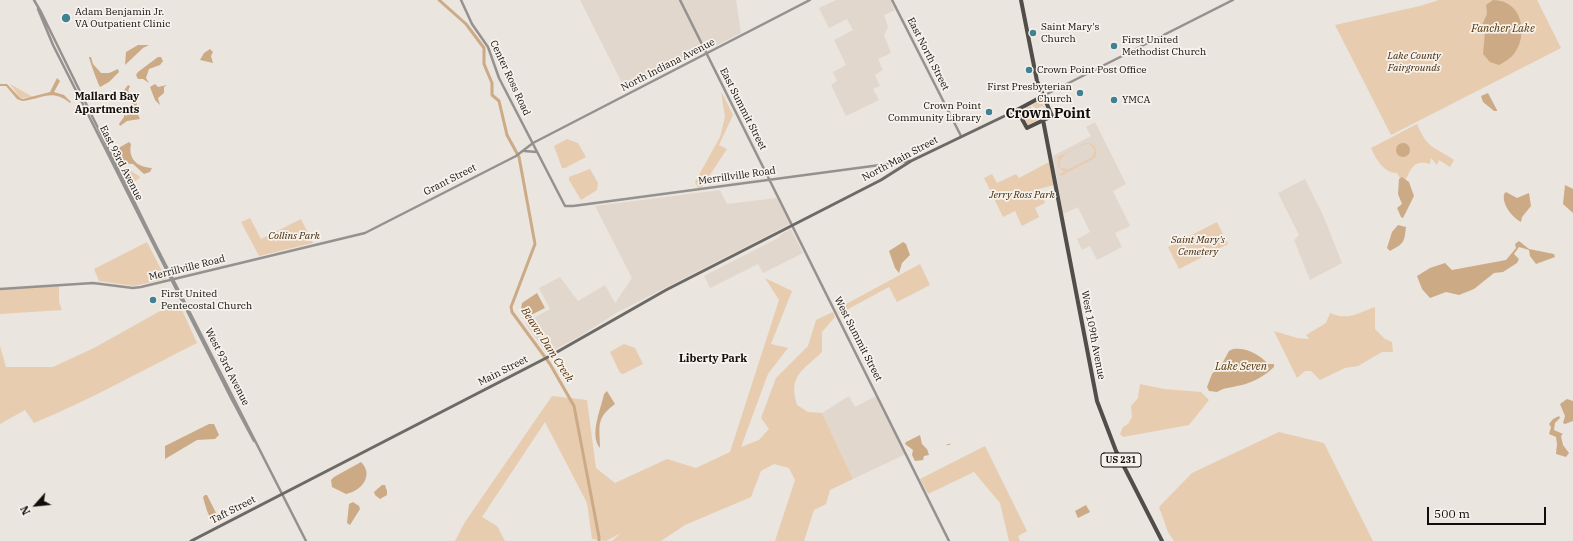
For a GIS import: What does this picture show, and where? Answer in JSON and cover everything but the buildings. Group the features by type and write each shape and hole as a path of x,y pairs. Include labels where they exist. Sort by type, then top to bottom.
{"main road":[{"path":"1021,0 1035,74 1052,116 1028,128 1017,110 1043,96"},
{"name":"North Main Street","path":"792,225 881,180 911,161 1017,110"},
{"name":"West 109th Avenue","path":"1043,120 1097,401 1116,450 1162,541"},
{"name":"Main Street","path":"282,494 550,356 610,320 792,225"},
{"name":"Taft Street","path":"191,541 282,494"}],"street":[{"name":"East 93rd Avenue","path":"34,0 150,236"},
{"name":"Center Ross Road","path":"461,0 472,24 488,47 499,78 565,206"},
{"name":"East Summit Street","path":"680,0 792,225"},
{"name":"North Indiana Avenue","path":"533,143 810,0"},
{"name":"East North Street","path":"892,0 961,136"},
{"path":"1043,96 1233,0"},
{"name":"Grant Street","path":"373,229 520,154 533,143"},
{"path":"524,151 537,152"},
{"name":"Merrillville Road","path":"565,206 911,161"},
{"name":"West Summit Street","path":"792,225 949,541"},
{"name":"Merrillville Road","path":"0,289 93,283 137,288 352,237 373,229"},
{"name":"West 93rd Avenue","path":"150,236 306,541"}],"shaded area":[{"path":"580,0 736,0 741,33 626,91"},
{"path":"836,0 890,0 895,10 884,15 888,27 884,35 891,53 878,59 883,70 875,75 880,86 873,89 879,100 846,116 831,85 837,81 833,72 846,65 834,40 853,30 847,19 829,28 819,8"},
{"path":"1095,122 1126,184 1113,191 1130,226 1115,233 1122,247 1097,260 1090,246 1082,250 1077,239 1090,232 1078,207 1063,214 1053,156 1091,136 1086,127"},
{"path":"1305,179 1323,215 1342,263 1310,280 1294,240 1299,235 1278,193"},
{"path":"720,190 727,204 777,198 790,224 618,312 580,336 547,354 525,323 550,309 539,288 560,277 578,301 605,285 615,303 632,278 595,206"},
{"path":"791,229 803,253 763,273 758,264 710,288 704,276 780,237 780,235"},
{"path":"849,396 855,407 876,396 906,454 853,479 822,413"}],"green space":[{"name":"Lake County Fairgrounds","path":"1439,0 1537,0 1561,48 1391,135 1335,25 1420,6"},
{"path":"10,84 33,97 20,98"},
{"path":"721,91 733,115 719,145 727,149 702,187 698,188 695,182 720,137 725,117"},
{"path":"1041,100 1048,114 1039,119 1038,114 1045,109 1043,106 1036,109 1032,105"},
{"path":"1031,106 1032,111 1029,109 1026,110 1028,113 1025,115 1027,118 1034,116 1038,120 1028,125 1021,110"},
{"path":"1417,124 1428,143 1454,160 1450,167 1439,160 1437,165 1431,158 1430,164 1417,164 1412,168 1406,179 1400,178 1397,173 1388,171 1381,165 1371,148"},
{"path":"567,139 578,143 586,157 565,168 562,168 554,146"},
{"path":"1085,143 1094,145 1097,152 1095,158 1061,176 1060,174 1064,172 1058,166 1058,157","holes":["1085,144 1089,144 1095,150 1092,157 1069,169 1061,168 1059,163 1063,156 1072,150"]},
{"name":"Jerry Ross Park","path":"1049,162 1054,185 1039,189 1045,203 1035,208 1039,217 1022,226 1015,211 1003,217 984,178 992,174 997,183 1016,174 1019,178"},
{"path":"126,168 140,178 129,185 122,172"},
{"path":"590,169 598,183 597,190 581,200 569,180 569,177"},
{"name":"Collins Park","path":"250,218 261,239 301,219 313,243 259,256 241,222"},
{"name":"Saint Mary's Cemetery","path":"1217,222 1228,244 1179,269 1168,247"},
{"path":"147,242 166,279 134,286 99,281 94,269"},
{"path":"920,264 930,285 897,302 889,287 839,314 837,309"},
{"path":"765,278 792,291 771,344 788,348 768,374 741,447 759,440 769,429 761,418 776,378 808,346 816,320 833,312 835,317 822,332 822,352 803,369 796,380 794,387 797,405 808,412 822,413 853,479 830,490 826,504 814,510 804,541 775,541 795,480 789,468 774,464 761,471 751,497 685,525 661,541 612,541 621,533 606,541 592,539 587,503 545,422 482,517 497,526 505,541 455,541 465,522 552,396 587,400 596,468 615,483 667,459 696,468 730,452 779,300"},
{"path":"59,286 59,302 62,310 0,314 0,289"},
{"path":"178,301 197,343 96,395 34,423 25,410 0,424 0,346 6,367 53,367 94,348"},
{"path":"1375,307 1375,329 1385,339 1392,342 1393,352 1382,352 1358,366 1345,368 1320,380 1311,371 1305,371 1297,378 1274,331 1297,338 1309,339 1306,335 1326,323 1330,313 1348,316 1358,314"},
{"path":"624,344 635,348 643,364 623,374 620,373 610,352"},
{"path":"1140,384 1164,389 1201,392 1209,400 1189,425 1123,437 1120,434 1123,427 1128,424 1132,417 1131,406 1138,398"},
{"path":"1279,432 1324,443 1373,541 1174,541 1168,532 1159,507 1192,473"},
{"path":"985,446 1027,531 1018,536 1020,541 1009,541 1000,503 974,472 928,494 920,479"}],"water":[{"name":"Fancher Lake","path":"1493,0 1503,2 1511,6 1520,20 1522,28 1519,46 1509,59 1499,65 1490,62 1483,54 1485,32 1482,25 1487,14 1486,5"},
{"path":"138,45 149,45 143,48 125,65 126,52"},
{"path":"210,49 213,52 211,56 213,63 200,60 204,53"},
{"path":"89,57 91,57 93,64 101,73 109,73 118,69 119,72 109,82 100,87"},
{"path":"158,57 161,57 163,61 160,65 149,69 146,78 149,83 143,79 138,79 136,75 138,72"},
{"path":"57,78 60,81 54,92 64,95 71,102 70,103 58,96 52,95 22,101 17,99 6,86 0,86 0,84 7,84 20,98 23,99 50,92"},
{"path":"155,84 158,87 167,85 164,87 164,93 158,98 160,105 155,100 150,87"},
{"path":"128,85 130,86 128,91 133,96 138,95 136,110 140,119 127,121 120,126 119,124 124,117 124,114 126,116 133,110 131,106 133,100 126,95 121,98 119,97"},
{"path":"1488,93 1497,111 1494,111 1483,102 1481,96"},
{"path":"129,142 131,144 130,149 132,158 142,166 152,168 150,172 144,174 133,164 121,163 115,150"},
{"path":"1403,143 1408,145 1410,150 1408,155 1403,157 1398,155 1396,150 1398,145"},
{"path":"1402,177 1409,182 1414,196 1403,218 1401,217 1397,208 1402,204 1398,194 1399,179"},
{"path":"1565,185 1573,189 1573,213 1563,204"},
{"path":"1506,192 1517,198 1529,193 1531,206 1522,217 1521,222 1511,214 1506,206 1504,194"},
{"path":"1398,225 1406,227 1404,239 1399,246 1390,251 1387,248 1392,232"},
{"path":"1519,241 1529,249 1554,254 1555,257 1536,264 1530,256 1529,250 1519,247 1514,254 1519,259 1517,263 1503,272 1494,273 1474,289 1459,295 1446,292 1430,298 1422,289 1417,276 1430,268 1445,263 1452,270 1506,260 1516,248 1515,244"},
{"path":"903,242 906,244 910,255 902,263 899,273 895,268 889,251"},
{"path":"537,293 545,308 525,318 521,309 522,303"},
{"name":"Lake Seven","path":"1233,349 1243,349 1253,352 1268,364 1274,364 1274,367 1262,376 1242,385 1217,392 1209,391 1207,387 1212,374 1223,362 1229,351"},
{"path":"607,391 615,404 604,414 601,419 599,428 600,448 597,443 596,429 604,394"},
{"path":"1567,399 1573,401 1573,421 1565,424 1563,423 1565,416 1560,404"},
{"path":"1559,416 1560,418 1555,423 1554,430 1563,434 1561,436 1563,445 1569,453 1566,457 1556,454 1556,437 1549,434 1551,427 1549,424 1553,419"},
{"path":"209,424 214,424 219,435 215,439 197,440 165,459 165,446"},
{"path":"920,435 922,444 927,449 929,455 924,456 923,460 915,461 912,455 913,450 905,444 906,442"},
{"path":"361,462 365,467 366,477 364,482 357,490 346,494 332,487 331,480 334,477"},
{"path":"382,485 385,485 387,495 380,499 374,492"},
{"path":"207,495 218,517 213,521 206,507 203,497"},
{"path":"353,502 359,506 360,509 350,525 347,523 349,504"},
{"path":"1086,505 1090,512 1078,518 1075,511"}],"waterway":[{"name":"Beaver Dam Creek","path":"439,0 466,24 484,48 484,64 492,83 492,95 499,101 507,135 519,157 535,244 511,307 512,312 550,364 574,406 599,537"}],"place":[{"name":"Adam Benjamin Jr. VA Outpatient Clinic","path":"66,18"},
{"name":"Saint Mary's Church","path":"1033,33"},
{"name":"First United Methodist Church","path":"1114,46"},
{"name":"Crown Point Post Office","path":"1029,70"},
{"name":"First Presbyterian Church","path":"1080,93"},
{"name":"YMCA","path":"1114,100"},
{"name":"Crown Point Community Library","path":"989,112"},
{"name":"First United Pentecostal Church","path":"153,300"}],"district":[{"name":"Mallard Bay Apartments","path":"107,103"},
{"name":"Crown Point","path":"1048,114"},
{"name":"Liberty Park","path":"713,359"}]}
